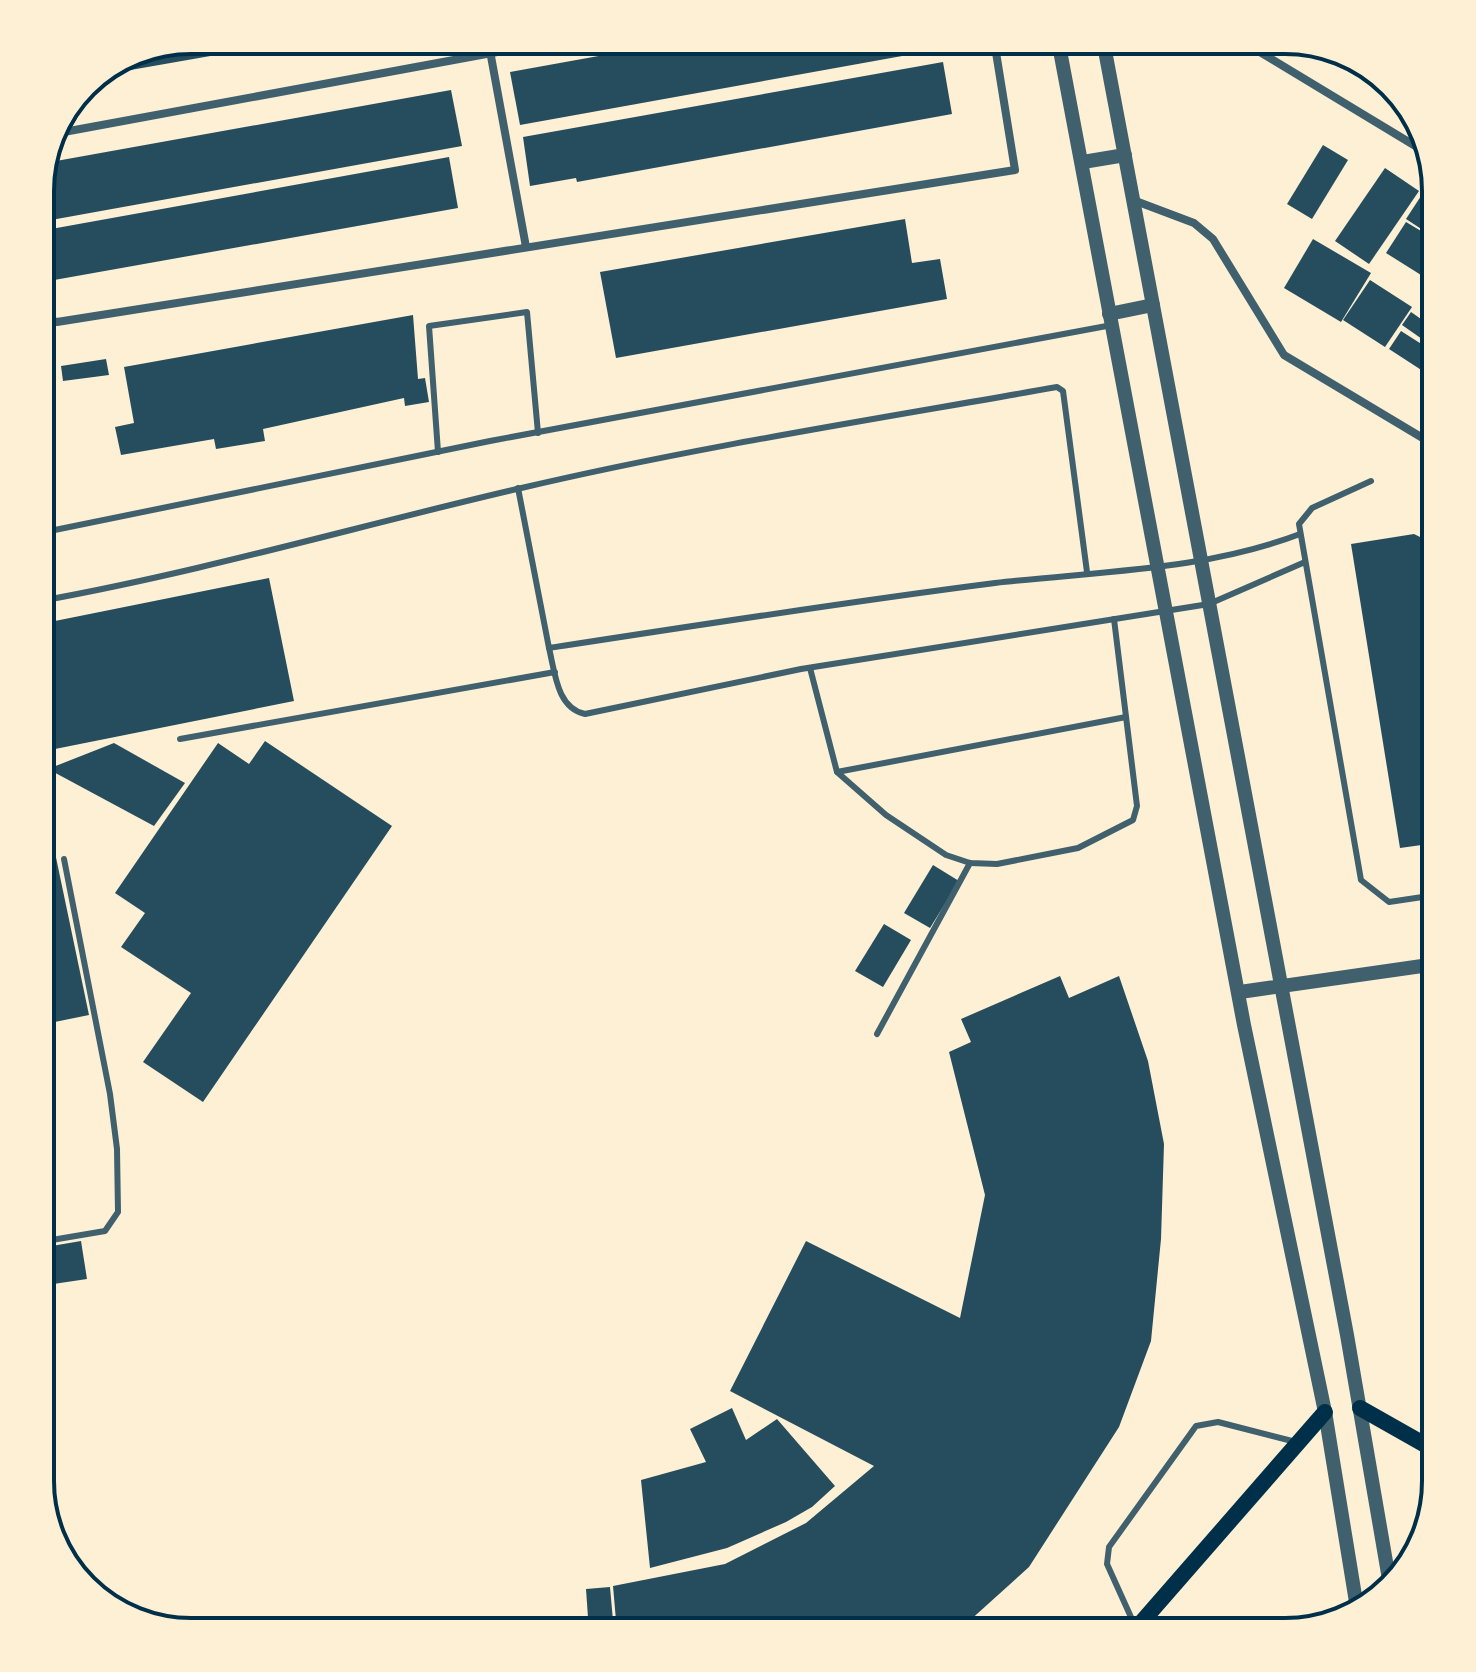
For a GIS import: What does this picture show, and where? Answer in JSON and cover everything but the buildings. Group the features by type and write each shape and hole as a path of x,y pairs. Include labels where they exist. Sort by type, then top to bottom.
{"main road":[{"path":"1360,1408 1422,1443"},
{"path":"1144,1618 1325,1412"}],"street":[{"path":"68,131 485,54"},
{"path":"490,54 526,247"},
{"path":"54,321 1015,170 996,54"},
{"path":"1061,54 1240,992 1325,1412 1356,1599"},
{"path":"1106,54 1360,1408 1388,1571"},
{"path":"1263,54 1414,145"},
{"path":"1083,162 1125,155"},
{"path":"1133,200 1194,223 1213,239 1284,355 1422,438"},
{"path":"1111,320 1153,305"},
{"path":"1240,992 1422,966"}],"lane":[{"path":"438,452 429,326 527,312 538,433"},
{"path":"54,530 1111,320"},
{"path":"54,598 235,559 518,488 772,437 1057,387 1063,391 1087,572"},
{"path":"1371,481 1312,508 1299,524 1300,534 1361,880 1389,902 1422,897"},
{"path":"518,488 549,648 564,703 571,710 585,714 810,668 1209,604 1305,562"},
{"path":"549,648 847,602 1087,572 1201,562 1259,550 1300,534"},
{"path":"810,668 837,772 919,839 946,855 970,863 997,864 1078,848 1129,825 1137,806 1114,619"},
{"path":"180,739 555,672"},
{"path":"837,772 1126,717"},
{"path":"54,1240 105,1231 118,1212 110,1094 64,859"},
{"path":"877,1034 970,863"},
{"path":"1129,1618 1107,1564 1109,1547 1196,1426 1218,1422 1296,1442"}]}
